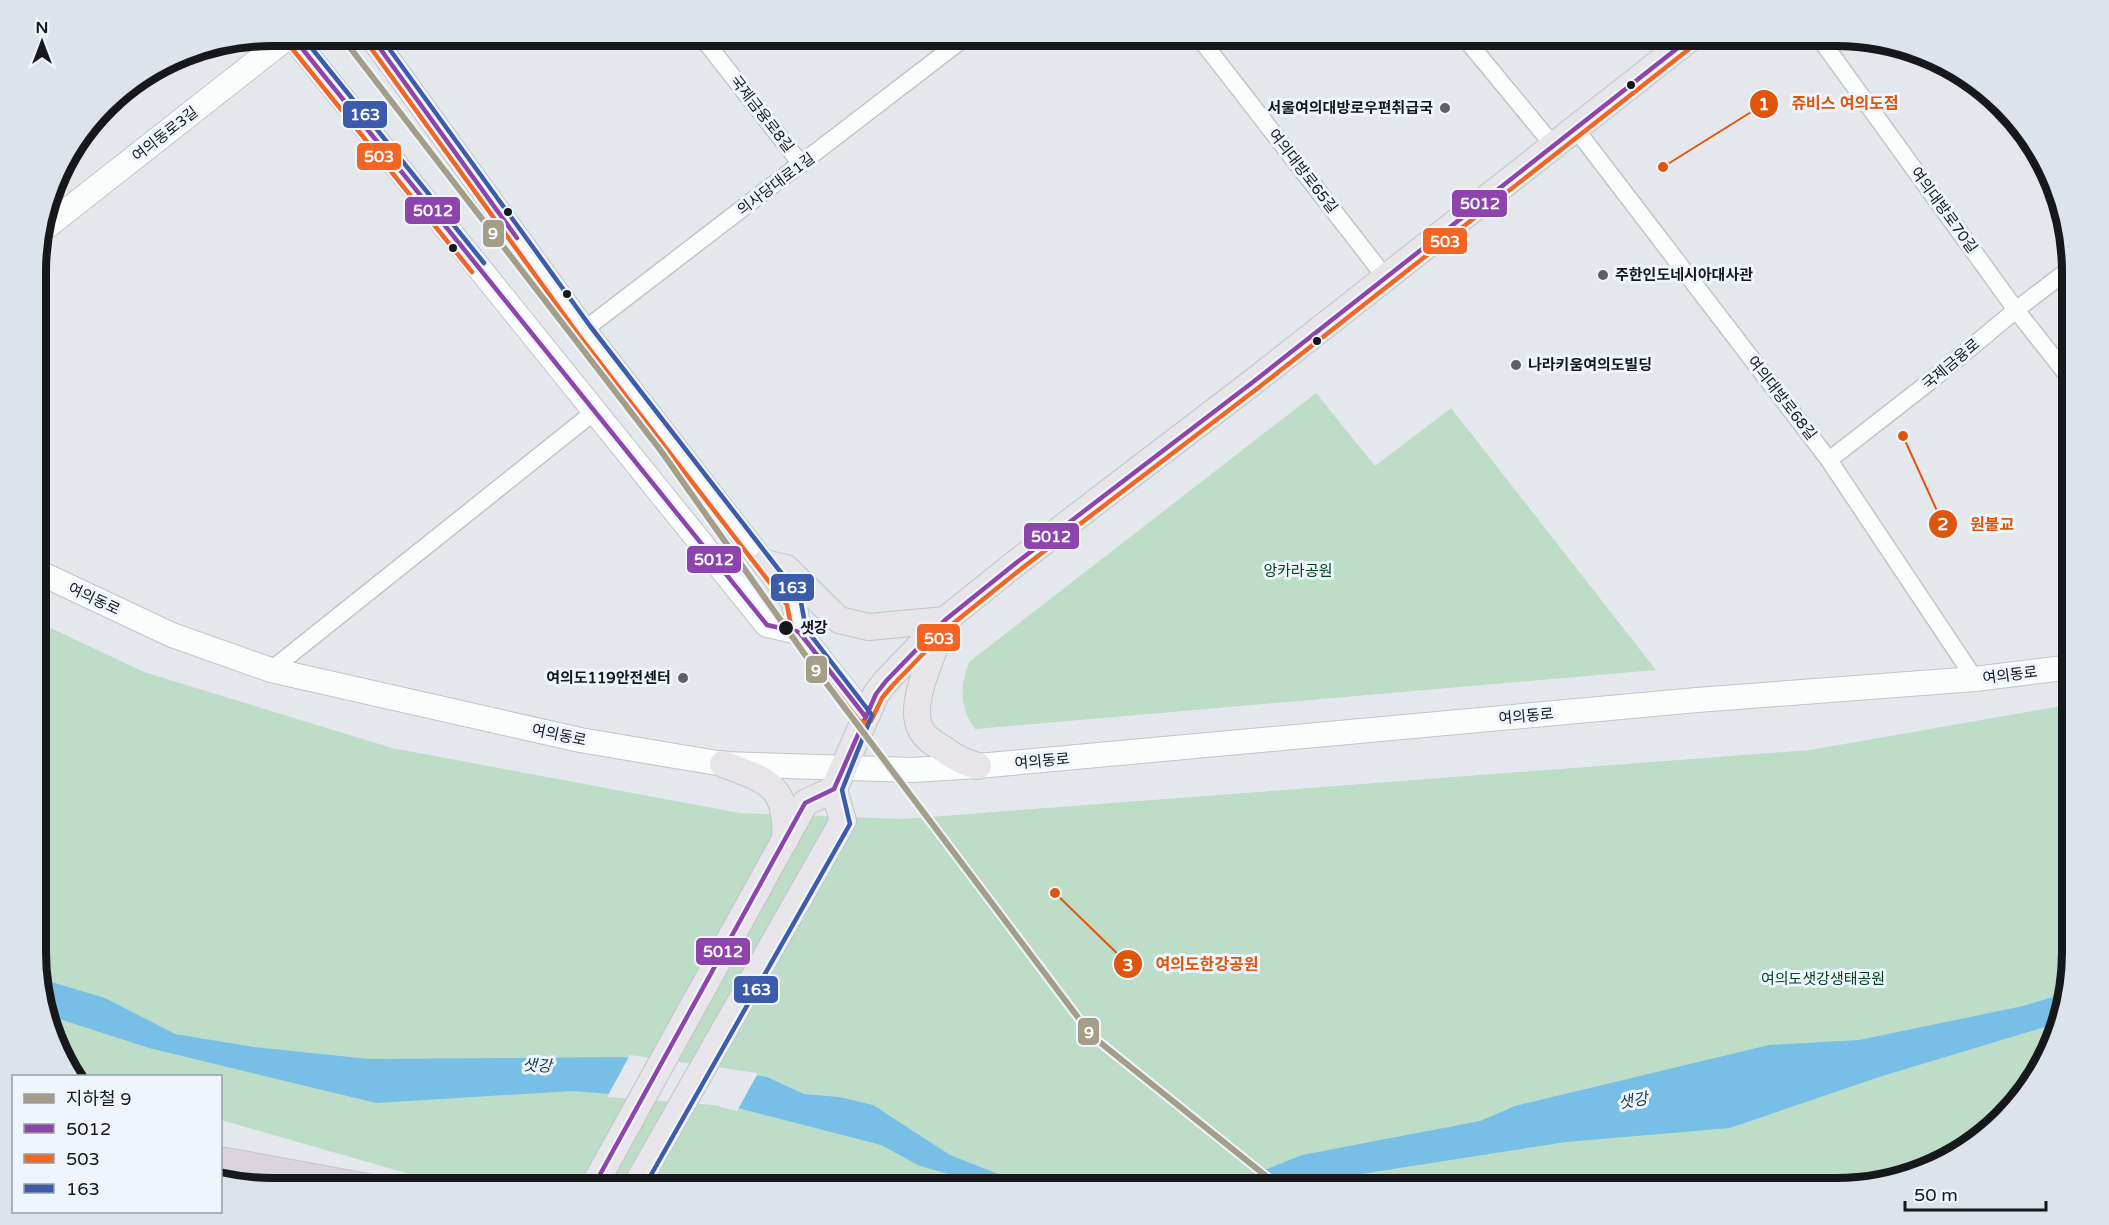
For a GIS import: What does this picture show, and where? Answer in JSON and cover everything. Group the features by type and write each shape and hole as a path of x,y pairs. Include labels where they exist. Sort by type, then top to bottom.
{"highway":[{"path":"222,1162 307,1178"}],"main road":[{"name":"여의동로3길","path":"52,222 278,46"},
{"path":"299,46 767,625 799,632"},
{"path":"377,46 584,330 794,602 799,632 866,716"},
{"path":"598,1178 788,828 805,803 838,778 876,694 886,681 945,620 1016,563 1253,382 1680,46"},
{"path":"765,563 786,568 838,620 869,627 945,620"},
{"name":"여의동로","path":"46,576 172,635 270,670 580,740 723,764 838,778 1697,700 1975,679 2062,668"},
{"path":"945,620 917,703 917,719 925,737 961,762 978,766"},
{"path":"723,764 759,777 773,787 781,802 788,828"},
{"path":"640,1178 843,821 838,778"}],"street":[{"name":"국제금융로8길","path":"709,46 801,164"},
{"name":"의사당대로1길","path":"584,330 801,164 941,46"},
{"name":"여의대방로65길","path":"1206,46 1385,277"},
{"path":"1471,46 1553,145"},
{"name":"여의대방로70길","path":"1825,46 2016,310 2062,368"},
{"name":"여의대방로68길","path":"1575,128 1829,460 1975,679"},
{"name":"국제금융로","path":"1829,460 1929,383 2062,275"},
{"path":"270,670 594,412"}],"green space":[{"name":"앙카라공원","path":"1316,393 1375,466 1451,408 1656,670 975,729 966,713 963,697 964,680 969,662"},
{"name":"여의도샛강생태공원","path":"46,626 144,672 392,748 740,813 902,819 1810,750 2062,706 2062,967 2055,1011 2045,1039 2016,1090 1974,1132 1936,1155 1895,1171 1851,1178 424,1178 222,1120 222,1075 83,1075 64,1039 54,1011 48,982 46,952"}],"water":[{"path":"48,981 105,998 175,1034 254,1047 369,1059 621,1057 767,1077 804,1094 839,1097 873,1105 950,1155 1013,1178 963,1178 920,1166 881,1145 714,1102 572,1091 376,1103 149,1048 57,1018"},
{"path":"2058,996 2050,1026 1879,1077 1730,1128 1566,1142 1336,1178 1222,1178 1257,1173 1302,1155 1480,1121 1515,1106 1769,1045 1859,1040 2023,1006"}],"pier":[{"path":"630,1055 758,1073 737,1111 714,1105 607,1097"}],"metro line":[{"name":"9","path":"349,46 661,451 808,659 1092,1036 1268,1178"}],"transit line":[{"name":"503","path":"290,46 472,272"},
{"name":"5012","path":"300,46 767,625 799,632 865,716"},
{"name":"163","path":"310,46 484,263"},
{"name":"503","path":"369,46 578,334 787,605 793,636 859,721 865,723 871,721 882,698 892,686 950,626 1258,388 1693,46"},
{"name":"5012","path":"378,46 517,238"},
{"name":"163","path":"387,46 590,326 800,597 806,629 872,715 842,790 850,824 649,1178"},
{"name":"5012","path":"598,1178 805,803 834,789 876,694 886,681 945,620 1016,563 1253,382 1680,46"}],"place":[{"name":"서울여의대방로우편취급국","path":"1445,108"},
{"name":"쥬비스 여의도점","path":"1663,167"},
{"name":"주한인도네시아대사관","path":"1603,275"},
{"name":"나라키움여의도빌딩","path":"1516,365"},
{"name":"원불교","path":"1903,436"},
{"name":"샛강","path":"786,628"},
{"name":"여의도119안전센터","path":"683,678"},
{"name":"여의도한강공원","path":"1055,893"}]}
